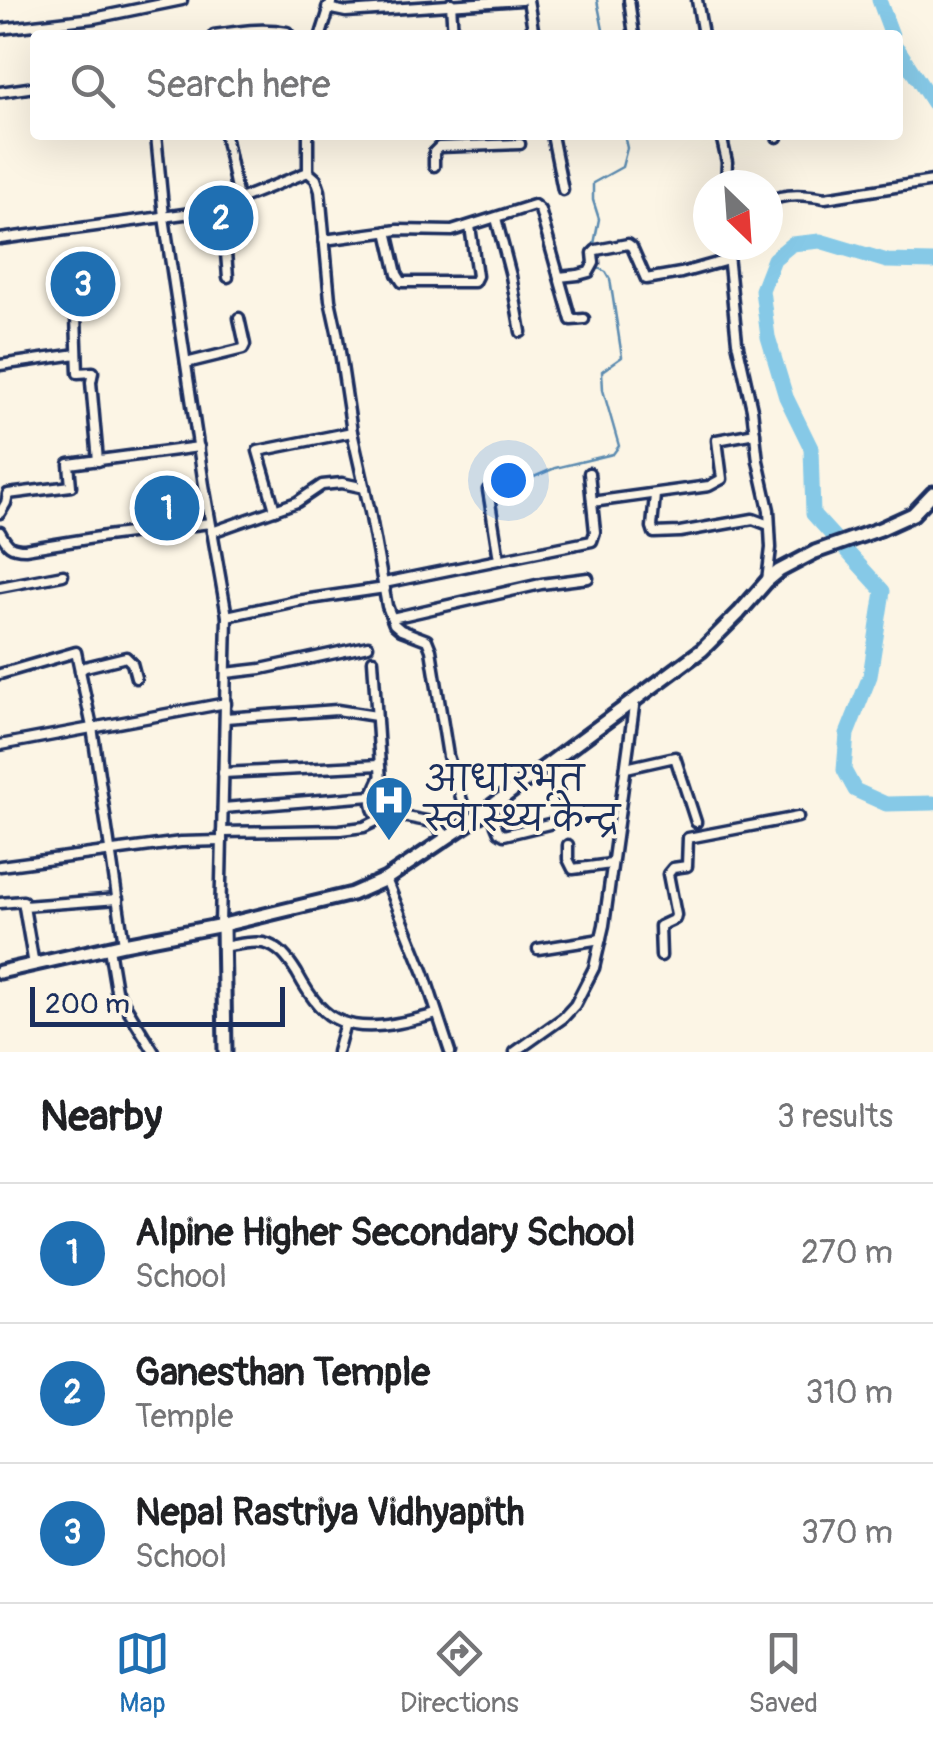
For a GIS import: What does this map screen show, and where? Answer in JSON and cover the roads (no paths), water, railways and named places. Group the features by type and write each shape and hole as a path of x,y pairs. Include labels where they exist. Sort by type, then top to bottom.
{"main road":[{"path":"0,972 352,894 386,879 470,823 702,650 780,571 816,552 913,514 933,493"},
{"path":"222,925 225,1052"}],"street":[{"path":"0,29 94,18 182,0"},
{"path":"322,30 330,4 346,12 524,0 533,30"},
{"path":"630,0 633,30"},
{"path":"697,0 703,30"},
{"path":"451,3 453,30"},
{"path":"0,92 30,89"},
{"path":"156,140 164,217 228,616 222,925"},
{"path":"226,140 238,199"},
{"path":"308,140 308,172 316,179 320,191 330,300 352,432 384,586 394,624 427,640 431,650 448,756 470,823"},
{"path":"469,140 470,146"},
{"path":"553,140 563,190"},
{"path":"722,140 727,170"},
{"path":"434,166 436,148 520,144"},
{"path":"0,239 198,212 308,172"},
{"path":"783,197 826,198 933,182"},
{"path":"222,206 228,277"},
{"path":"324,240 386,231 452,231 538,206 572,320 584,320"},
{"path":"496,218 521,332"},
{"path":"386,231 402,282 474,282 477,276 470,226"},
{"path":"559,276 589,272 596,250 628,244 646,279 728,260 737,342 769,510 771,548 767,581"},
{"path":"76,316 78,372 93,372 98,461"},
{"path":"186,363 243,349 239,318"},
{"path":"0,365 77,354"},
{"path":"274,510 258,451 352,432"},
{"path":"592,502 709,486 722,479 717,440 755,432"},
{"path":"0,513 8,494 71,486 69,464 199,447"},
{"path":"228,616 592,541 595,532 588,472"},
{"path":"0,532 6,545 25,549 106,536 211,528 297,502 322,486 342,483 365,488"},
{"path":"488,490 498,559"},
{"path":"655,495 654,533 753,519 769,525"},
{"path":"0,587 63,574"},
{"path":"392,618 541,584 588,578"},
{"path":"226,673 368,646"},
{"path":"0,674 76,652 92,727 124,944"},
{"path":"80,672 126,657 136,678"},
{"path":"372,660 382,797 391,814"},
{"path":"514,1052 563,1018 575,1006 590,979 601,939 634,699"},
{"path":"0,745 226,704"},
{"path":"225,718 337,710 376,716"},
{"path":"626,768 674,757 696,822"},
{"path":"223,774 379,765"},
{"path":"379,819 373,811 371,796 380,778"},
{"path":"223,808 382,797"},
{"path":"489,808 504,835 548,824"},
{"path":"0,866 222,836 364,827 391,814 432,822 449,838"},
{"path":"660,956 660,926 676,915 668,874 674,868 687,866 688,838 798,816"},
{"path":"568,845 573,869 611,864"},
{"path":"386,879 450,1052"},
{"path":"24,906 118,899"},
{"path":"0,903 23,901 34,965"},
{"path":"538,949 601,939"},
{"path":"224,946 261,942 275,948 287,957 321,1008 345,1022 391,1026 438,1014"},
{"path":"109,948 116,990 154,1052"},
{"path":"337,1052 345,1022"}],"waterway":[{"path":"597,0 603,30"},
{"path":"879,0 890,30"},
{"path":"903,57 933,103"},
{"path":"593,249 599,219 593,183 622,167 625,140"},
{"path":"933,262 887,261 820,241 792,244 774,259 762,290 768,337 786,397 811,448 813,514 883,591 870,676 847,734 844,770 855,790 886,804 933,803"},
{"path":"522,482 555,468 613,454 619,446 603,390 602,371 622,357 610,279 594,266"}],"place":[{"name":"Ganesthan Temple","path":"221,218"},
{"name":"Nepal Rastriya Vidhyapith","path":"83,284"},
{"name":"Alpine Higher Secondary School","path":"167,508"},
{"name":"आधारभूत स्वास्थ्य केन्द्र","path":"389,842"}]}
